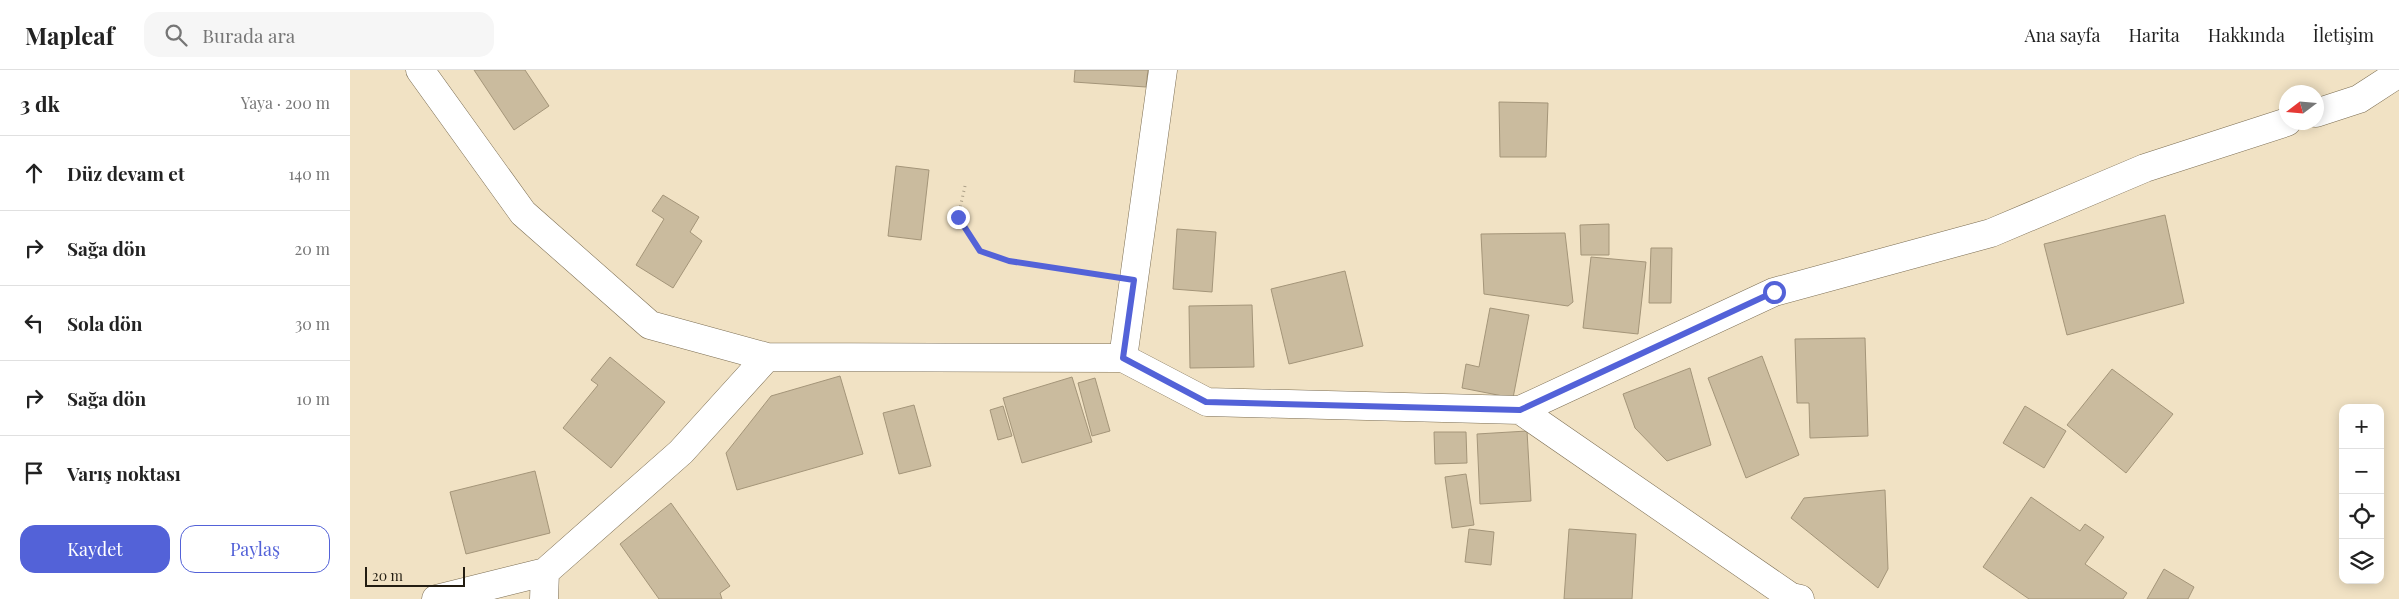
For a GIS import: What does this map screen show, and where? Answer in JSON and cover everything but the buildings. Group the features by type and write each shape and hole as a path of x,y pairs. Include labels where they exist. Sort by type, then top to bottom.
{"street":[{"path":"420,70 522,213 650,325 767,357 1123,358 1206,402 1520,410 1774,292 1991,232 2145,168 2279,125"},
{"path":"1123,358 1163,70"},
{"path":"2324,110 2359,99 2399,73"},
{"path":"436,599 545,572 681,452 767,357"},
{"path":"1520,410 1791,597 1800,599"},
{"path":"544,599 545,572"}],"path":[{"path":"965,186 958,217 980,251 1009,261 1134,280"}],"route":[{"path":"958,217 980,251 1009,261 1134,280 1123,358 1206,402 1520,410 1774,292"}]}
